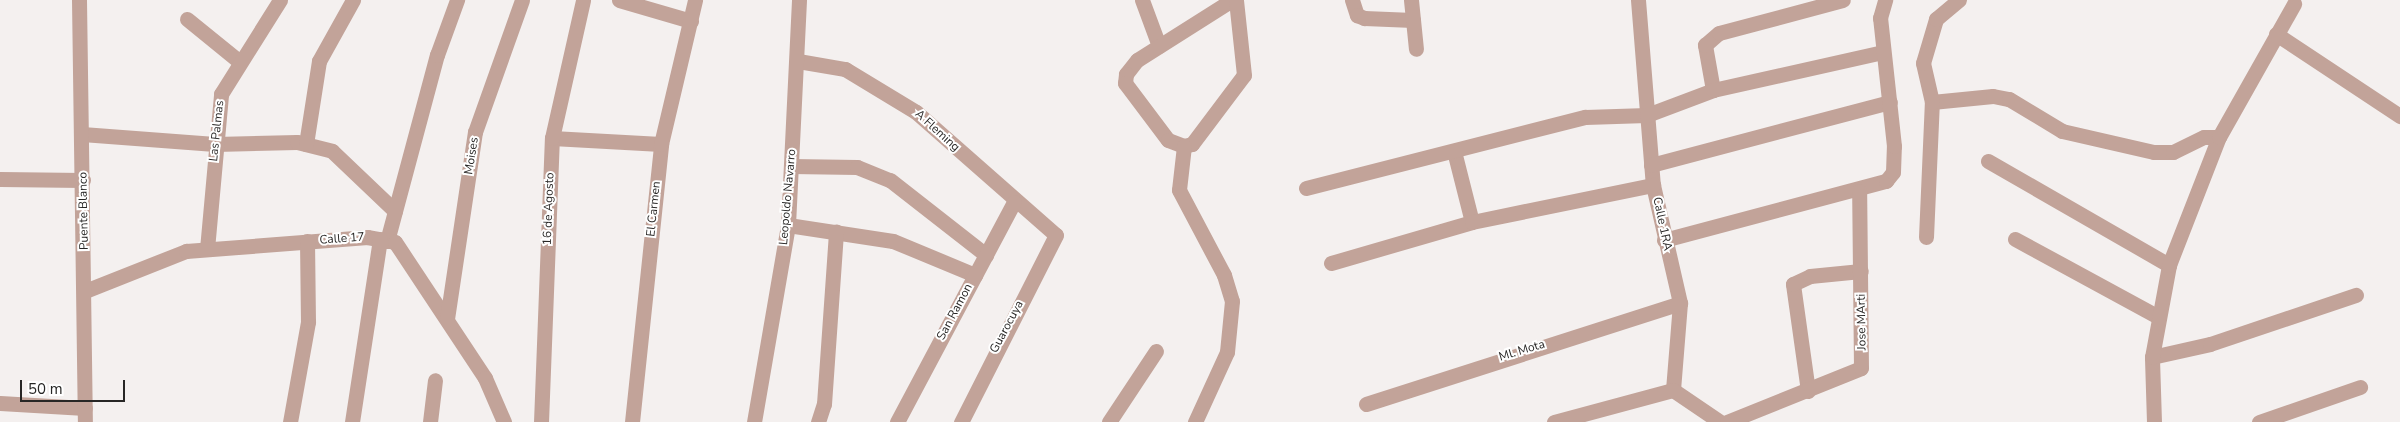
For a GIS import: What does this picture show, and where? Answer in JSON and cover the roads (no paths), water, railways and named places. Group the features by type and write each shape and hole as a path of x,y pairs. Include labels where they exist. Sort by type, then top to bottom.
{"street":[{"name":"Puente Blanco","path":"79,0 85,292 85,415"},
{"name":"Las Palmas","path":"206,250 221,94 280,0"},
{"path":"306,144 319,61 353,0"},
{"path":"352,422 383,240 395,211 436,55 458,0"},
{"name":"Moises","path":"447,319 475,132 522,0"},
{"name":"16 de Agosto","path":"541,422 552,138 583,0"},
{"name":"El Carmen","path":"632,422 661,144 692,21 695,0"},
{"name":"Leopoldo Navarro","path":"754,422 788,225 798,61 799,0"},
{"path":"1142,0 1159,46"},
{"path":"1232,0 1137,60 1126,74 1125,83 1168,140 1184,146 1192,144 1244,74 1236,0"},
{"path":"1352,0 1357,15 1364,18 1413,20"},
{"path":"1411,0 1416,49"},
{"name":"Calle 1RA","path":"1638,0 1653,185 1664,240 1680,303 1673,390"},
{"path":"1713,90 1705,45 1719,33 1843,0"},
{"path":"1664,240 1859,191 1886,181 1893,172 1890,102 1880,18 1885,0"},
{"path":"1926,237 1932,102 1923,63 1936,19 1959,0"},
{"path":"624,1 692,21"},
{"path":"2154,422 2152,357 2157,316 2169,265 2219,137 2294,4"},
{"path":"187,19 240,62"},
{"path":"2276,34 2400,116"},
{"path":"1306,188 1584,117 1647,115 1713,90 1883,52"},
{"name":"A Fleming","path":"798,61 845,69 916,112 1014,202 1056,234"},
{"path":"1932,102 1993,96 2009,99 2062,131 2154,152 2173,152 2204,137 2219,137"},
{"path":"1651,165 1890,102"},
{"path":"82,134 215,144 306,144 332,150 395,211"},
{"path":"552,138 661,144"},
{"path":"1184,146 1178,190 1224,275 1232,301 1226,352 1195,422"},
{"path":"1454,151 1472,222"},
{"path":"1988,161 2169,265"},
{"path":"791,166 857,166 890,180 986,255"},
{"path":"0,179 83,180"},
{"path":"1331,263 1472,222 1653,185"},
{"name":"Jose MArti","path":"1727,422 1808,391 1861,368 1859,191"},
{"name":"San Ramon","path":"898,422 1014,202"},
{"path":"788,225 836,231 893,242 975,275"},
{"path":"818,422 824,404 836,231"},
{"name":"Guarocuya","path":"961,422 1056,234"},
{"path":"2015,239 2157,316"},
{"path":"383,240 395,242 410,260 485,378 504,422"},
{"name":"Calle 17","path":"85,292 186,251 307,241 383,240"},
{"path":"290,422 308,322 307,241"},
{"path":"1808,391 1793,284 1810,276 1861,272"},
{"path":"2152,357 2210,344 2356,295"},
{"name":"Ml. Mota","path":"1366,404 1680,303"},
{"path":"1109,422 1156,350"},
{"path":"430,422 435,380"},
{"path":"2259,422 2360,387"},
{"path":"1554,422 1673,390 1720,422"},
{"path":"0,403 85,415"}]}
